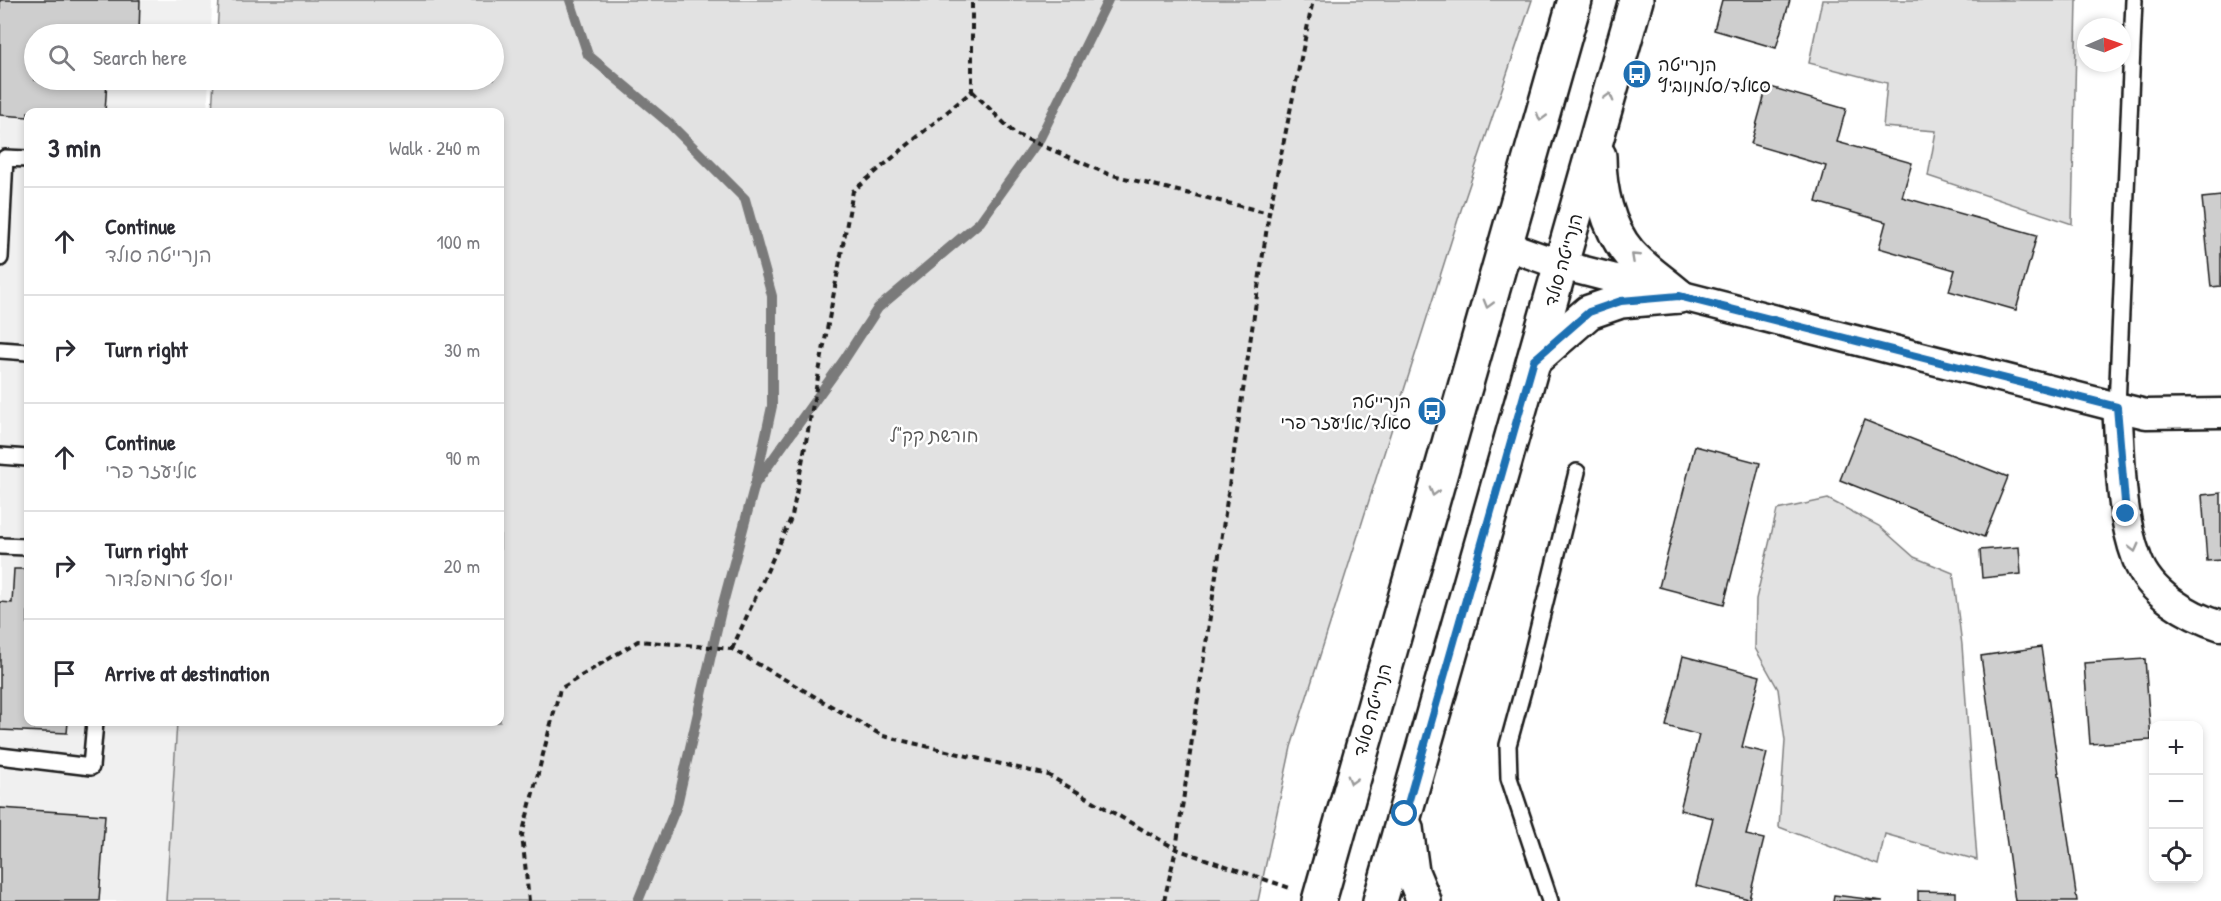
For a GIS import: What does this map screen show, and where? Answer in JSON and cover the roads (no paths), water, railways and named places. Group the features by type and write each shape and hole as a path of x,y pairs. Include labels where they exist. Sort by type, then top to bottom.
{"main road":[{"name":"הנרייטה סולד","path":"1321,890 1575,0"},
{"name":"הנרייטה סולד","path":"1380,901 1636,0"},
{"path":"1598,135 1599,180 1608,216 1629,252 1679,296"},
{"path":"1534,360 1589,312 1621,301 1679,296"},
{"path":"1405,814 1412,872 1424,901"}],"street":[{"path":"1505,245 1561,265 2146,414 2221,413"},
{"path":"2117,407 2126,514 2137,560 2151,583 2179,608 2221,626"}],"lane":[{"path":"2117,407 2134,0"},
{"path":"0,258 5,158 24,159"},
{"path":"0,350 24,352"},
{"path":"0,456 24,458"},
{"path":"1550,901 1509,778 1508,745 1577,472"},
{"path":"0,546 24,548"},
{"path":"0,756 91,767 95,726"}],"waterway":[{"path":"570,0 588,55 669,123 745,199 772,296 772,406 756,480"},
{"path":"638,901 677,805 721,611 755,484 844,360 878,308 980,222 1040,138 1108,0"}],"place":[{"name":"הנרייטה סאלד/סלמנוביץ","path":"1637,74"},
{"name":"הנרייטה סאלד/אליעזר פרי","path":"1432,411"}],"park label":[{"name":"חורשת קק\"ל","path":"934,435"}]}
